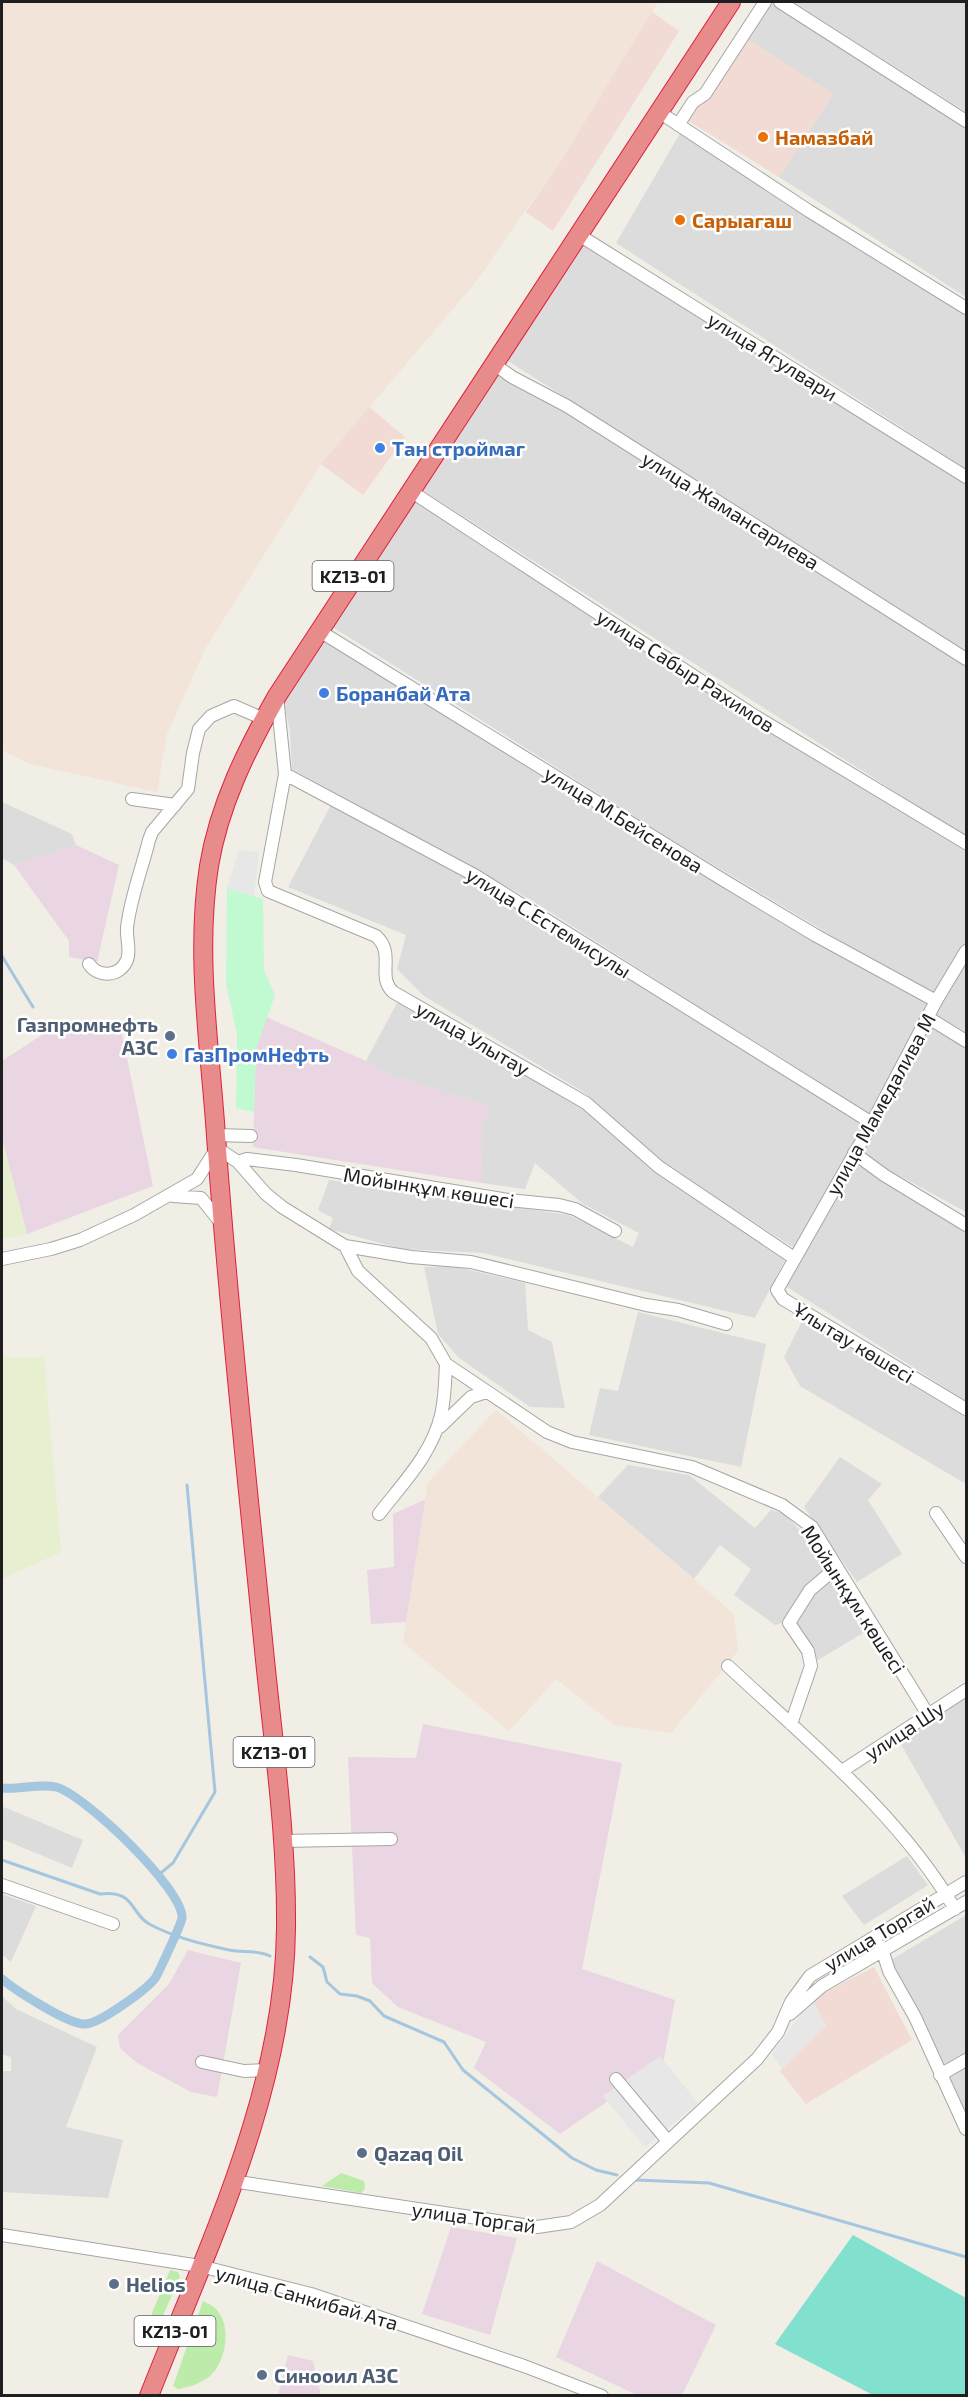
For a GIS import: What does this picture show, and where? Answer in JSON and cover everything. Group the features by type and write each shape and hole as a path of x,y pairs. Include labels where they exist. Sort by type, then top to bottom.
{"highway":[{"name":"KZ13-01","path":"149,2396 232,2181 268,2070 285,1958 286,1928 281,1841 223,1227 203,962 205,901 210,862 223,810 245,755 277,696 409,490 731,2"}],"street":[{"path":"678,125 693,102 705,94 765,2"},
{"path":"780,2 966,121"},
{"path":"659,112 809,211 966,308"},
{"name":"улица Ягулвари","path":"579,235 966,477"},
{"name":"улица Жамансариева","path":"494,364 512,377 567,406 966,660"},
{"name":"улица Сабыр Рахимов","path":"409,490 755,716 966,843"},
{"name":"улица М.Бейсенова","path":"318,630 724,881 815,935 936,1001"},
{"path":"277,696 285,774"},
{"path":"89,964 97,972 105,974 119,970 125,964 128,955 127,926 149,840 191,781 193,753 200,729 224,706 234,706 264,719"},
{"name":"улица С.Естемисулы","path":"285,774 476,876 872,1123"},
{"name":"улица Улытау","path":"285,774 265,882 268,891 376,936 385,946 386,978 393,992 586,1103 659,1167 794,1258"},
{"path":"132,799 160,800 175,805"},
{"name":"улица Мамедалива М","path":"794,1258 872,1123 927,1017 966,951"},
{"path":"927,1017 966,1041"},
{"path":"216,1142 251,1136"},
{"path":"216,1142 238,1162 266,1194 282,1207 345,1246 411,1257 471,1262 646,1305 678,1310 726,1324"},
{"path":"2,1259 80,1240 169,1196 197,1179 216,1142"},
{"path":"854,1153 884,1175 966,1225"},
{"name":"Мойынқұм көшесі","path":"238,1162 247,1159 296,1165 508,1200 559,1206 574,1209 615,1231"},
{"path":"169,1196 184,1195 201,1198 209,1204 223,1227"},
{"name":"Мойынқұм көшесі","path":"345,1246 357,1271 431,1338 446,1364 558,1438 692,1467 782,1505 812,1527 927,1713"},
{"name":"Ұлытау көшесі","path":"794,1258 778,1286 778,1295 966,1409"},
{"path":"436,1432 441,1415 446,1364"},
{"path":"379,1514 410,1475 436,1432 471,1397 486,1392"},
{"path":"936,1513 966,1557"},
{"path":"791,1724 811,1666 808,1651 789,1623 810,1590 836,1568"},
{"path":"728,1666 842,1771 918,1853 955,1909"},
{"name":"улица Шу","path":"842,1771 927,1713 966,1690"},
{"path":"281,1841 391,1839"},
{"name":"улица Торгай","path":"782,2024 791,2002 810,1976 966,1882"},
{"path":"2,1885 113,1924"},
{"name":"улица Торгай","path":"232,2181 510,2223 551,2227 572,2222 600,2205 667,2140 757,2059 782,2024 811,1993 966,1902"},
{"path":"875,1935 889,1971 915,2017 966,2130"},
{"path":"940,2075 966,2060"},
{"path":"202,2062 244,2071 268,2070"},
{"path":"616,2079 667,2140"},
{"name":"улица Санкибай Ата","path":"2,2235 200,2266 351,2306 602,2396"}],"shaded area":[{"path":"2,2 658,2 569,148 475,283 321,464 205,649 167,734 157,792 30,764 2,750"},
{"path":"763,2 775,2 966,121 966,297 779,177 833,94 742,36"},
{"path":"793,2 966,2 966,112"},
{"path":"651,11 679,31 553,231 526,212 569,148"},
{"path":"742,36 833,94 779,177 689,121"},
{"path":"682,130 966,308 966,469 616,243"},
{"path":"584,240 966,479 966,651 505,359"},
{"path":"499,366 966,663 966,837 419,488"},
{"name":"Тан строймаг","path":"368,406 405,437 363,495 321,464"},
{"path":"414,497 966,845 966,944 934,997 664,835 331,626"},
{"path":"324,638 932,1001 871,1117 533,901 292,769 290,731 283,699"},
{"path":"334,799 497,889 866,1121 794,1248 665,1164 585,1093 424,996 397,969 406,935 288,887"},
{"path":"2,802 72,834 76,845 14,865 2,858"},
{"path":"76,845 119,865 97,962 69,957 69,941 14,865"},
{"path":"239,850 259,852 254,896 227,888"},
{"path":"966,956 966,1032 932,1013"},
{"path":"400,997 561,1091 627,1143 789,1252 755,1318 483,1253 402,1249 329,1229 333,1218 318,1210 329,1180 569,1215 633,1247 639,1233 583,1204 535,1163 525,1189 482,1183 481,1134 489,1106 390,1075 366,1061"},
{"path":"266,1017 366,1061 390,1075 489,1106 481,1134 482,1183 253,1147 256,1049"},
{"path":"928,1019 966,1043 966,1212 856,1152"},
{"path":"120,1024 153,1186 27,1234 2,1139 2,1061 51,1029"},
{"path":"854,1157 966,1225 966,1401 784,1285"},
{"path":"452,1266 525,1283 528,1330 552,1342 565,1408 530,1407 459,1358 438,1334 424,1267"},
{"path":"638,1312 766,1344 741,1467 589,1435 600,1388 618,1391"},
{"path":"806,1313 966,1413 966,1484 800,1386 784,1357"},
{"path":"496,1410 734,1614 738,1651 671,1733 614,1725 556,1679 509,1731 403,1642 428,1482"},
{"path":"840,1457 882,1484 868,1500 902,1554 857,1582 804,1507"},
{"path":"628,1465 689,1475 755,1528 771,1510 784,1514 803,1533 863,1633 818,1660 790,1620 775,1625 734,1595 751,1569 720,1545 694,1579 598,1497"},
{"path":"426,1499 406,1622 371,1624 367,1570 394,1567 393,1514"},
{"path":"966,1697 966,1858 899,1741"},
{"path":"423,1724 622,1763 582,1969 675,2000 663,2063 560,2134 474,2068 486,2042 398,2007 372,1983 370,1938 356,1935 348,1757 416,1758"},
{"path":"4,1807 83,1840 72,1868 2,1839"},
{"path":"907,1856 928,1885 864,1925 842,1896"},
{"path":"2,1894 36,1906 11,1962 2,1955"},
{"path":"966,1915 966,2060 944,2074 889,1961"},
{"path":"188,1950 241,1963 217,2097 191,2092 137,2063 120,2048 118,2035 169,1984"},
{"path":"874,1967 912,2040 806,2104 780,2071 826,2026 812,1999"},
{"path":"2,1996 16,2009 97,2047 66,2127 123,2140 108,2198 2,2192 2,2071 11,2071 11,2057 2,2054"},
{"path":"812,1999 826,2026 782,2069 772,2054"},
{"path":"660,2056 698,2103 645,2147 603,2096"},
{"path":"966,2066 966,2119 946,2078"},
{"path":"451,2227 517,2238 490,2335 422,2314"},
{"path":"853,2235 966,2298 966,2395 873,2395 775,2344"},
{"path":"597,2261 716,2325 682,2395 637,2395 556,2357"},
{"path":"288,2355 313,2361 321,2395 278,2395"}],"green space":[{"path":"227,888 263,899 264,970 275,995 256,1049 254,1112 236,1108 237,1034 226,983"},
{"path":"2,1139 27,1234 2,1239"},
{"path":"2,1357 44,1357 61,1552 2,1579"},
{"path":"341,2173 364,2181 365,2189 361,2193 322,2186"},
{"path":"170,2270 178,2272 180,2277 153,2338 152,2313"},
{"path":"203,2301 215,2308 221,2315 225,2334 223,2353 220,2363 209,2377 202,2382 178,2389 173,2386"}],"waterway":[{"path":"2,956 33,1007"},
{"path":"157,1876 173,1863 215,1792 187,1485"},
{"path":"2,1788 43,1786 56,1787 70,1793 109,1824 150,1866 167,1887 178,1905 182,1918 156,1977 123,2005 92,2022 85,2024 67,2019 2,1979"},
{"path":"2,1860 100,1894 112,1894 127,1899 144,1920 160,1930 199,1943 270,1956"},
{"path":"310,1957 323,1967 327,1982 340,1994 357,1996 370,2001 384,2016 444,2042 463,2070 572,2158 596,2170 617,2175"},
{"path":"636,2180 709,2183 966,2257"}],"place":[{"name":"Намазбай","path":"763,137"},
{"name":"Сарыагаш","path":"680,220"},
{"name":"Тан строймаг","path":"380,448"},
{"name":"Боранбай Ата","path":"324,693"},
{"name":"Газпромнефть АЗС","path":"170,1036"},
{"name":"ГазПромНефть","path":"172,1054"},
{"name":"Qazaq Oil","path":"362,2153"},
{"name":"Helios","path":"114,2284"},
{"name":"Синооил АЗС","path":"262,2375"}]}
